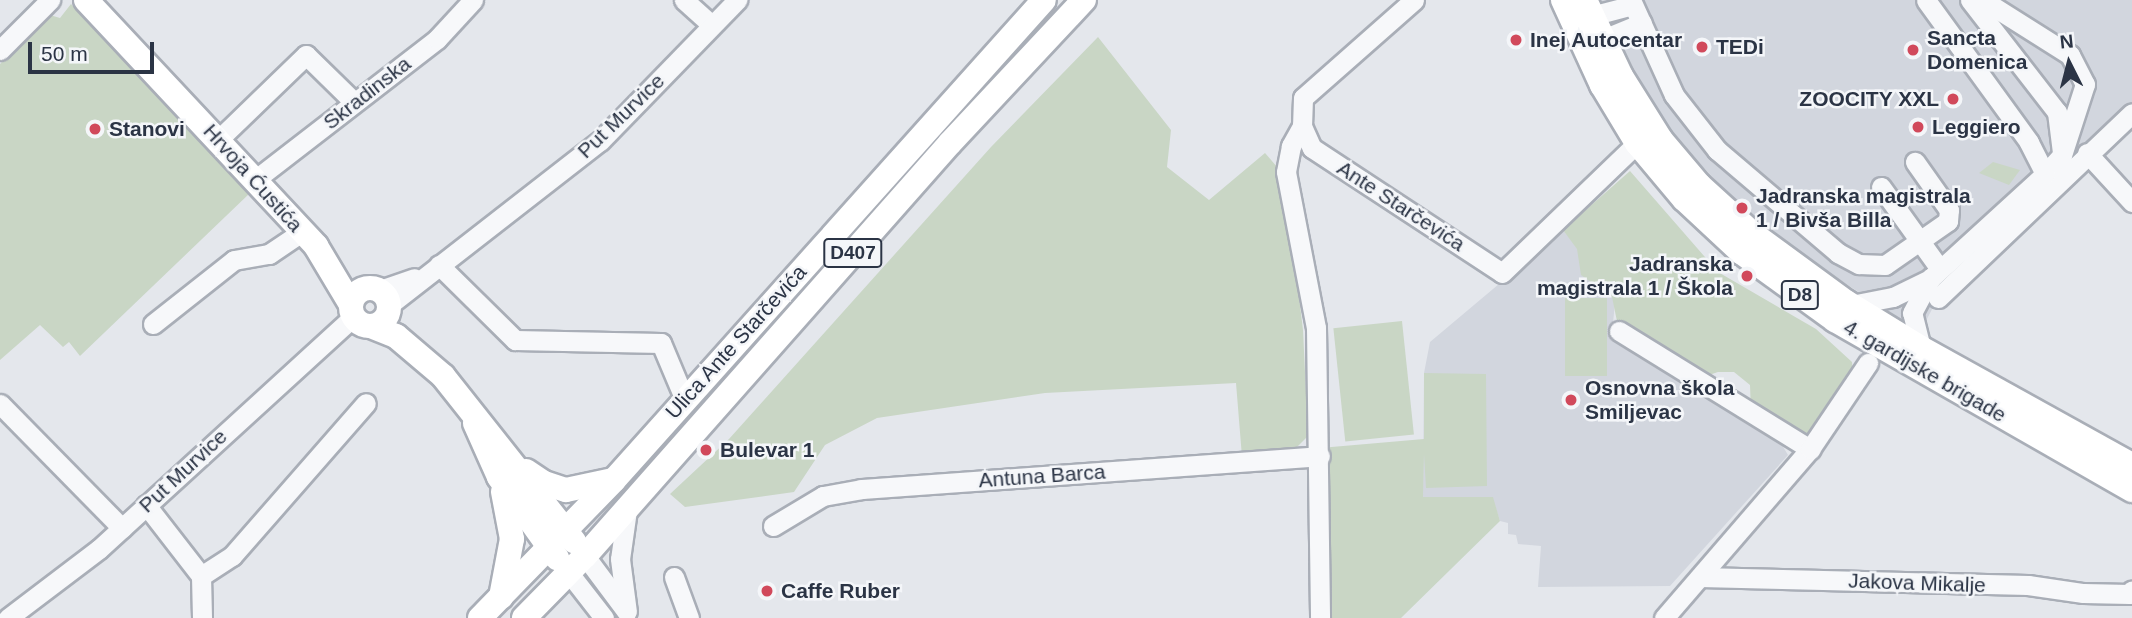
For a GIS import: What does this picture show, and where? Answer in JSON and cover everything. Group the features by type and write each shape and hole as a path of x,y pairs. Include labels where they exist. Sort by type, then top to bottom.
{"main road":[{"name":"Hrvoja Ćustića","path":"86,0 256,179 332,266 358,315 420,353"},
{"name":"Ulica Ante Starčevića","path":"480,618 614,480 1044,0"},
{"name":"Ulica Ante Starčevića","path":"524,618 627,510 950,143 1084,0"},
{"name":"4. gardijske brigade","path":"1563,0 1602,85 1637,143 1684,199 1741,252 1835,320 2132,489"},
{"name":"4. gardijske brigade","path":"1588,8 1661,140 1699,185 1753,234 1852,305 1921,348 2132,465"},
{"name":"Hrvoja Ćustića","path":"332,266 380,294 420,353 471,412 509,471 577,564"},
{"path":"357,291 380,294 386,317 358,315 357,291"},
{"path":"501,598 512,539 509,471 566,489 614,480"}],"street":[{"path":"0,50 50,0"},
{"name":"Skradinska","path":"256,179 437,39 473,0"},
{"path":"684,0 711,24"},
{"name":"Put Murvice","path":"380,294 434,269 600,141 737,0"},
{"path":"1320,618 1320,456 1316,328 1286,172 1291,146 1302,126 1303,98 1414,0"},
{"path":"1926,0 2029,142 2045,174"},
{"path":"1970,0 2057,113 2062,155"},
{"path":"1588,8 1632,2 1674,95 1717,150 1838,253 1859,264 1885,265 1948,221 1949,211 1915,162"},
{"path":"1852,305 1893,297 1936,274 2045,174 2062,155 2085,84 2070,55 1991,3"},
{"path":"1603,39 1642,23"},
{"path":"219,139 306,55 354,102"},
{"path":"1938,298 2087,153 2132,113"},
{"name":"Ante Starčevića","path":"1302,126 1312,148 1502,272 1637,143"},
{"path":"2087,153 2132,202"},
{"path":"1881,187 1920,242 1936,274"},
{"path":"153,324 234,260 269,254 302,232"},
{"path":"434,269 515,340 661,343 685,400"},
{"path":"1921,348 1912,313 1936,274"},
{"name":"Put Murvice","path":"8,618 122,528 358,315"},
{"path":"1619,331 1810,449"},
{"path":"1664,618 1810,449 1868,363"},
{"path":"201,576 232,556 366,403"},
{"path":"0,404 122,528"},
{"name":"Antuna Barca","path":"773,526 823,496 861,489 1320,456"},
{"path":"146,505 201,576 202,618"},
{"path":"627,510 620,559 629,615"},
{"path":"577,564 629,615"},
{"path":"577,564 604,618"},
{"path":"674,577 689,618"},
{"name":"Jakova Mikalje","path":"1700,577 2028,585 2131,593"}],"shaded area":[{"path":"1600,0 2132,0 2132,118 1938,298 1920,332 1811,261 1727,193 1660,120 1612,36"},
{"name":"Osnovna škola Smiljevac","path":"1563,230 1616,293 1612,333 1779,440 1788,455 1670,586 1538,587 1541,546 1518,544 1516,535 1508,534 1508,523 1500,521 1492,497 1423,497 1424,373 1430,342"}],"green space":[{"name":"Stanovi","path":"71,4 250,193 80,356 69,342 63,347 40,325 0,360 0,64 50,15 60,18"},
{"path":"1098,37 1171,130 1167,167 1209,200 1265,153 1278,168 1278,184 1291,230 1303,330 1308,436 1291,453 1242,457 1236,383 1045,393 877,418 825,445 794,492 685,507 670,494 729,439 991,147"},
{"path":"1993,162 2020,170 2009,185 1979,173"},
{"path":"1630,171 1718,272 1816,329 1852,362 1853,374 1810,449 1751,412 1750,385 1734,372 1718,372 1697,379 1619,331 1612,297 1581,275 1577,249 1563,230"},
{"path":"1565,298 1607,298 1607,376 1565,376"},
{"path":"1402,321 1414,434 1345,442 1333,328"},
{"path":"1424,373 1486,374 1487,486 1426,488 1424,454 1423,497 1493,497 1500,521 1401,618 1320,618 1320,448 1424,439"}],"place":[{"name":"Inej Autocentar","path":"1516,40"},
{"name":"TEDi","path":"1702,47"},
{"name":"Sancta Domenica","path":"1913,50"},
{"name":"ZOOCITY XXL","path":"1953,99"},
{"name":"Leggiero","path":"1918,127"},
{"name":"Stanovi","path":"95,129"},
{"name":"Jadranska magistrala 1 / Bivša Billa","path":"1742,208"},
{"name":"Jadranska magistrala 1 / Škola","path":"1747,276"},
{"name":"Osnovna škola Smiljevac","path":"1571,400"},
{"name":"Bulevar 1","path":"706,450"},
{"name":"Caffe Ruber","path":"767,591"}]}
